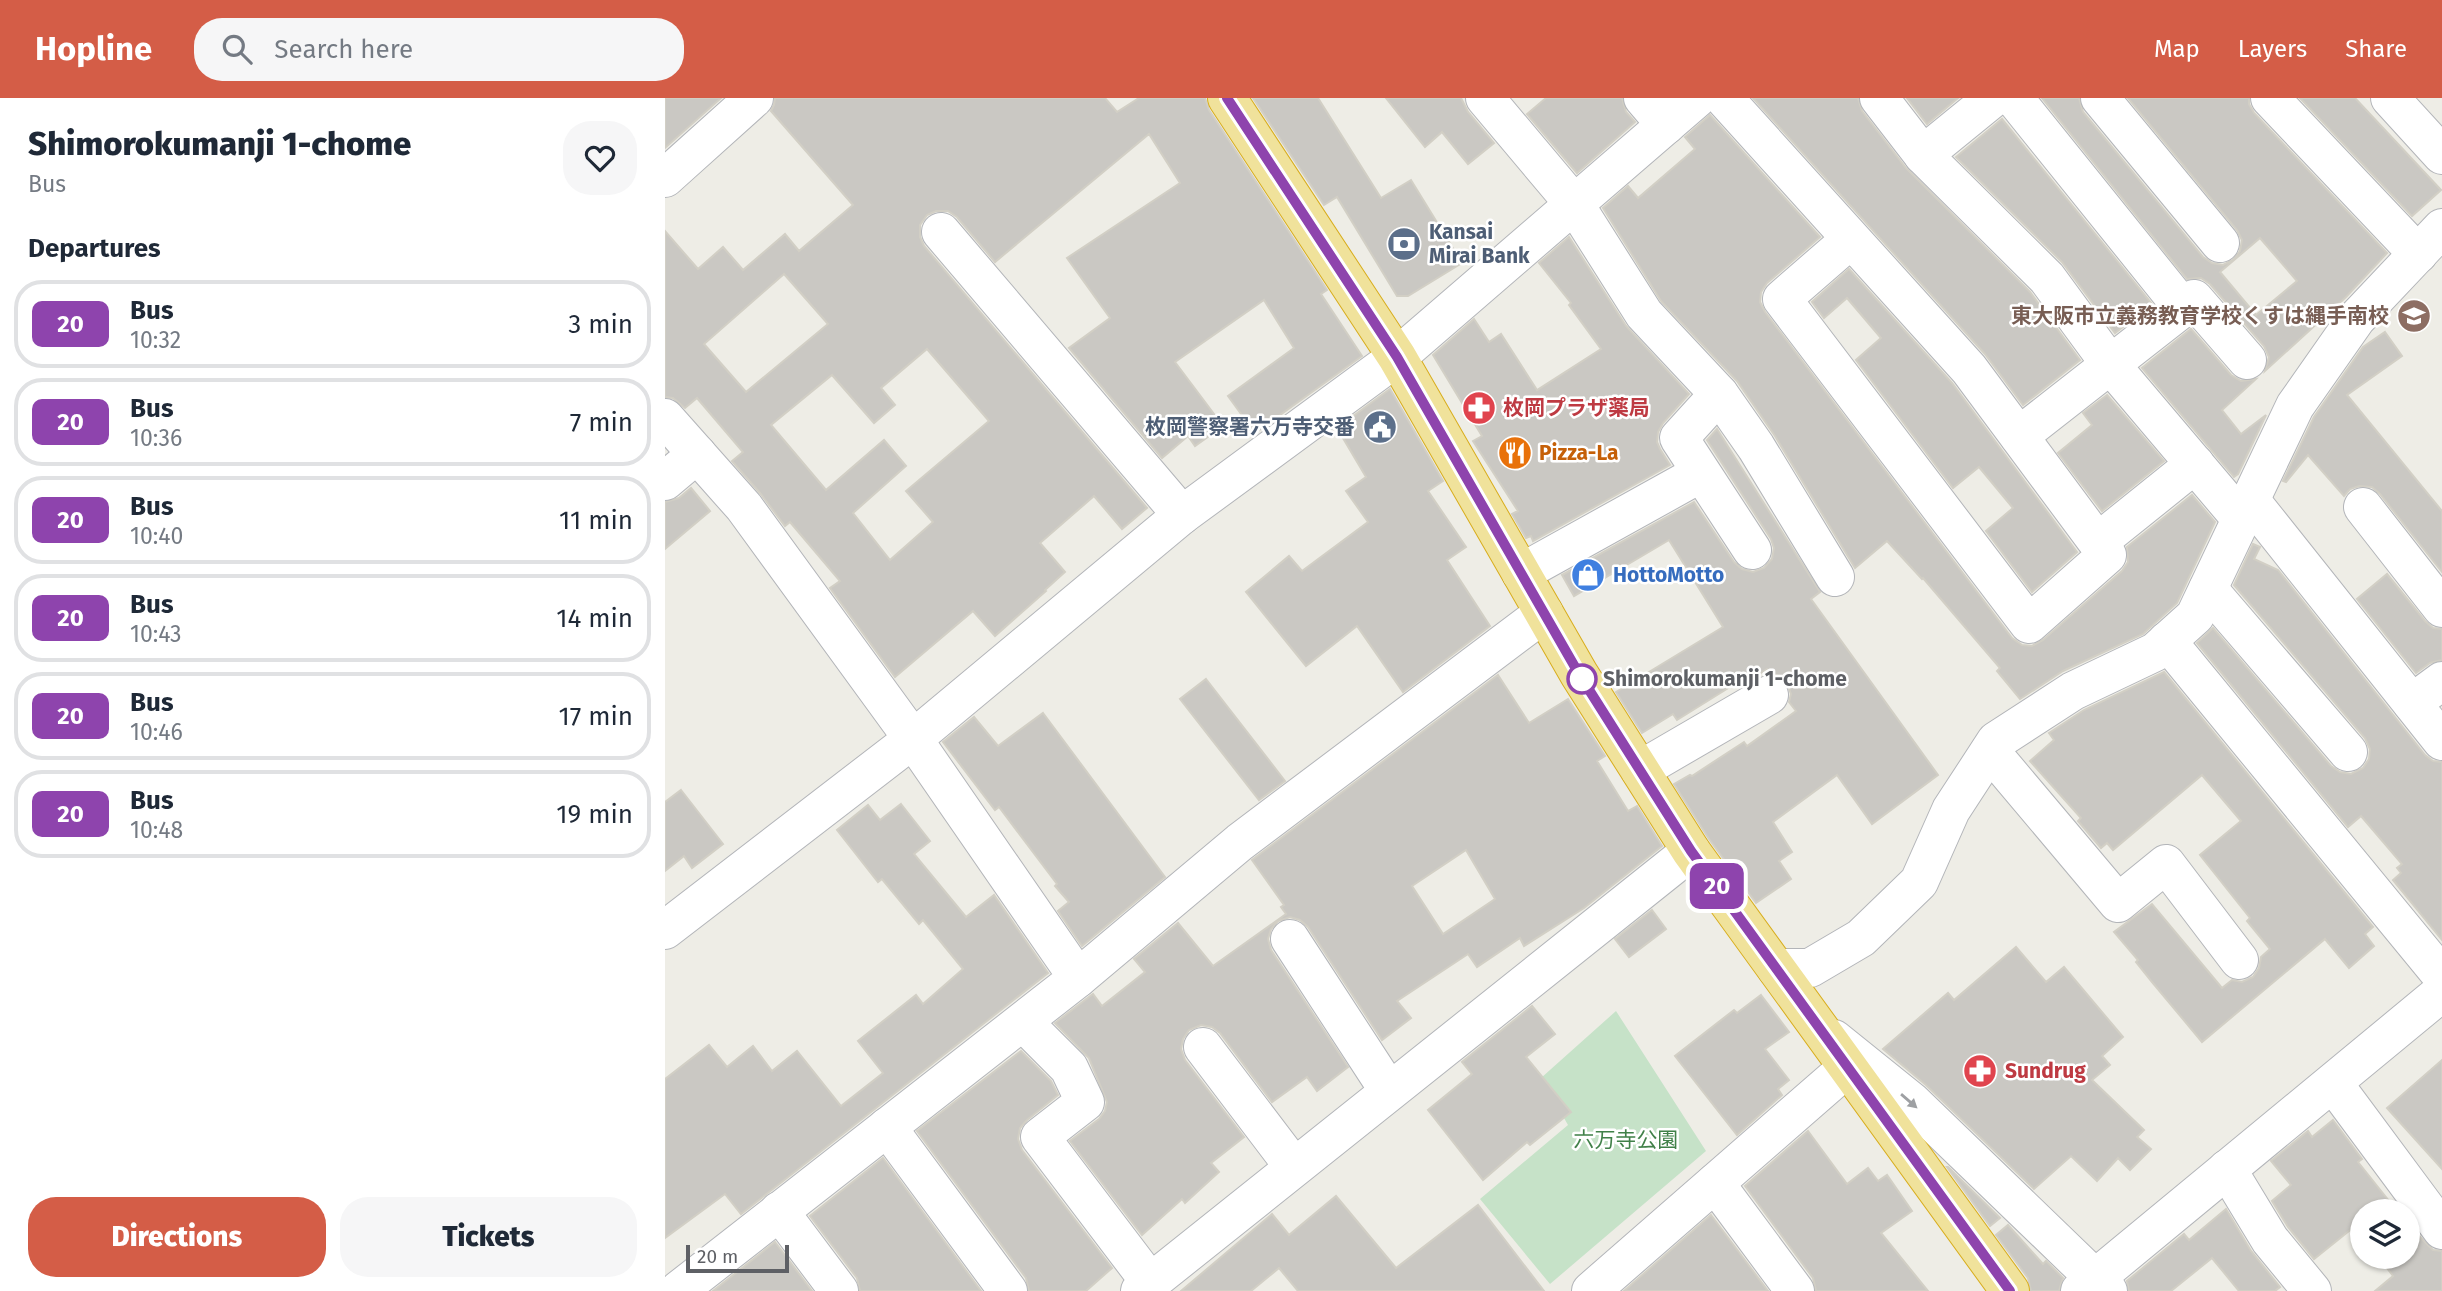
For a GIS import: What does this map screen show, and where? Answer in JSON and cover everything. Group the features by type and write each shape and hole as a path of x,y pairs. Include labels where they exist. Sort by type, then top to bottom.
{"highway":[{"path":"1227,98 1397,357 1544,613 1691,851 2010,1291"}],"street":[{"path":"665,177 754,98"},
{"path":"1485,98 1575,205 1644,314 1719,394 1756,447 1835,577"},
{"path":"665,930 913,739 1182,515 1397,357 1575,205 1655,111 1697,98"},
{"path":"1724,98 1969,369 2107,555 2029,624 1782,299 1851,239"},
{"path":"1879,98 1923,155 2047,278 2110,364 2195,464 2247,510 2442,741"},
{"path":"1923,155 1993,98"},
{"path":"2014,98 2183,309"},
{"path":"2099,98 2220,243"},
{"path":"1776,968 1810,968 1861,938 1919,882 1951,810 1996,741 2073,691 2155,652 2195,616 2295,405 2356,319 2430,241 2270,98"},
{"path":"2390,98 2442,155"},
{"path":"941,232 1182,515"},
{"path":"2019,436 2194,299 2247,360"},
{"path":"1719,394 1679,438 1752,550"},
{"path":"665,418 744,507 913,739 1078,978"},
{"path":"665,481 697,454"},
{"path":"2098,542 2195,464"},
{"path":"1521,573 1701,472"},
{"path":"2363,508 2442,608"},
{"path":"2208,589 2348,752"},
{"path":"665,1270 679,1291 1023,1022 1241,842 1544,613"},
{"path":"2167,641 2442,976"},
{"path":"2412,704 2442,681"},
{"path":"1640,769 1769,695"},
{"path":"1990,751 2118,903 2166,864 2239,960"},
{"path":"1023,1022 1069,1068 1085,1102 1040,1137 1145,1287 1691,851"},
{"path":"1290,939 1389,1091"},
{"path":"1819,1027 1911,1101 2094,1286 2227,1169 2442,992"},
{"path":"1203,1048 1294,1167"},
{"path":"1591,1291 1848,1067"},
{"path":"2333,1083 2442,1230"},
{"path":"887,1127 1008,1291"},
{"path":"2227,1169 2270,1240 2312,1291"},
{"path":"1715,1183 1795,1291"},
{"path":"779,1211 839,1291"}],"green space":[{"name":"六万寺公園","path":"1616,1011 1706,1151 1550,1284 1480,1199 1568,1125 1541,1078"}],"building":[{"path":"665,98 721,98 665,148"},
{"path":"775,98 1105,98 1117,112 1139,98 1205,98 1209,110 1327,290 1321,294 1362,356 1255,433 1228,396 1294,348 1264,300 1175,362 1223,426 1195,446 1188,436 1162,458 1069,348 1110,318 1067,258 1180,183 1149,134 995,262 957,217 948,211 936,211 927,215 920,225 920,237 924,246 1147,508 1122,529 1094,496 1040,543 1065,572 1046,591 995,636 973,611 895,677 830,588 840,581 790,522 785,526 732,461 743,452 697,398 685,408 673,398 665,397 665,231 698,269 723,247 743,270 785,234 799,251 853,205 771,111","holes":["784,274 828,324 746,392 704,344","927,349 989,421 906,491 933,522 890,560 853,513 906,466 884,440 826,490 771,425 832,375 874,423 895,405 881,388"]},
{"path":"1253,98 1318,98 1381,198 1411,180 1462,263 1408,296 1397,296 1337,197 1324,205"},
{"path":"1386,98 1461,98 1468,112 1494,143 1468,164 1442,132 1425,147"},
{"path":"1546,98 1622,98 1626,112 1635,122 1577,173 1527,114"},
{"path":"1753,98 1858,98 1862,111 1906,168 2030,292 2080,360 2023,405 1985,354"},
{"path":"1907,98 1958,98 1927,124"},
{"path":"2042,98 2079,98 2083,112 2203,257 2212,263 2223,265 2233,260 2240,251 2242,240 2237,230 2128,98 2249,98 2254,113 2387,253 2346,297 2265,371 2269,357 2264,346 2210,284 2201,278 2187,279","holes":["2260,238 2297,281 2256,315 2220,272"]},
{"path":"2300,98 2355,98 2441,190 2412,216"},
{"path":"1710,115 1820,237 1767,283 1761,292 1760,302 1765,312 2012,638 2022,645 2032,646 2043,640 2122,571 2128,562 2127,547 2192,495 2215,522 2177,603 2143,634 2063,671 2020,699 1997,671 2000,668 1923,578 1887,541 1855,568 1775,436 1737,381 1661,301 1603,208 1628,186 1638,198 1695,149 1685,137"},
{"path":"2002,119 2152,304 2115,333 2062,262 1956,157"},
{"path":"1569,237 1626,326 1689,394 1658,432 1657,442 1670,465 1533,541 1531,536 1526,538 1512,514 1518,511 1473,441 1482,436 1433,355 1474,319 1489,342 1501,334 1537,390 1601,349 1569,305 1571,303 1539,263"},
{"path":"1849,269 1952,383 2077,552 2032,592 1986,531 2013,508 1979,467 1953,488 1856,360 1881,338 1847,298 1824,318 1812,302"},
{"path":"2191,329 2231,375 2241,381 2256,379 2222,410 2241,434 2266,415 2238,474 2234,477 2142,368"},
{"path":"2385,332 2402,356 2347,395 2442,511 2442,572 2372,487 2359,486 2350,489 2344,496 2308,455 2286,482 2283,481 2314,417 2363,347"},
{"path":"1390,389 1443,481 1428,491 1466,547 1447,560 1490,626 1403,692 1357,626 1306,666 1246,592 1289,556 1302,571 1368,522 1346,491 1366,477 1337,428"},
{"path":"2107,395 2164,461 2102,511 2058,453 2092,425 2083,413"},
{"path":"1717,429 1820,592 1811,599 1938,775 1872,824 1837,775 1773,822 1792,852 1779,861 1791,879 1756,903 1709,839 1674,784 1692,776 1744,742 1747,746 1796,711 1789,702 1791,694 1787,683 1767,669 1741,686 1738,682 1677,720 1673,714 1642,733 1616,692 1723,627 1669,540 1574,596 1562,575 1694,502 1734,562 1742,569 1753,572 1764,568 1772,559 1774,548 1771,539 1707,440"},
{"path":"691,488 710,511 665,549 665,502 679,498"},
{"path":"2253,544 2260,547 2254,559 2278,570 2425,755 2433,761 2442,762 2442,940 2393,880 2401,873 2397,868 2402,864 2361,816 2348,827 2197,643 2213,628 2331,766 2340,772 2351,774 2363,768 2369,759 2370,749 2365,738 2234,585"},
{"path":"2387,574 2425,621 2433,628 2442,629 2442,660 2430,663 2416,673 2357,599"},
{"path":"2164,672 2373,927 2365,934 2374,946 2349,968 2325,939 2202,1042 2114,932 2152,904 2222,988 2232,980 2242,982 2253,977 2259,968 2261,957 2270,949 2247,921 2250,918 2200,855 2241,821 2202,775 2113,850 2107,843 2101,848 2078,821 2081,818 2030,761 2054,740 2049,733 2084,710"},
{"path":"1498,675 1529,723 1568,699 1605,756 1597,761 1628,811 1637,806 1662,846 1584,908 1524,946 1520,938 1477,967 1468,954 1397,1001 1411,1018 1382,1040 1308,927 1300,920 1290,917 1278,921 1271,929 1268,939 1271,950 1348,1067 1317,1091 1307,1077 1272,1102 1220,1033 1212,1027 1201,1025 1189,1030 1181,1049 1185,1060 1244,1137 1211,1163 1219,1172 1185,1203 1182,1199 1142,1235 1070,1141 1099,1119 1107,1102 1089,1058 1055,1023 1093,994 1102,1006 1145,972 1134,959 1178,923 1213,966 1286,914 1281,907 1284,905 1252,860","holes":["1466,850 1495,899 1443,934 1412,886"]},
{"path":"1206,679 1285,781 1259,800 1180,699"},
{"path":"1043,713 1165,877 1082,946 1058,911 1069,902 1055,886 1057,884 999,807 995,810 943,742 974,717 998,746"},
{"path":"681,790 723,844 692,868 684,856 665,871 665,802"},
{"path":"901,804 930,841 914,854 966,917 994,895 1048,973 741,1214 725,1194 665,1238 665,1079 709,1045 727,1067 753,1046 772,1071 797,1051 841,1106 883,1073 858,1041 916,995 923,1004 963,969 923,920 919,924 882,879 878,882 837,830 868,805 880,820"},
{"path":"1652,910 1666,929 1629,957 1615,939"},
{"path":"2016,947 2046,982 2064,967 2123,1037 2102,1056 2110,1065 2092,1080 2144,1130 2137,1137 2151,1149 2130,1170 2118,1158 2097,1181 2071,1156 2034,1189 1926,1085 1883,1049 1948,993 1954,1000"},
{"path":"1761,995 1789,1032 1765,1049 1789,1080 1778,1089 1782,1095 1737,1135 1675,1056 1734,1010 1737,1013"},
{"path":"1532,1006 1555,1034 1526,1057 1571,1112 1530,1145 1527,1142 1483,1180 1428,1110 1472,1074 1462,1062"},
{"path":"1021,1051 1051,1081 1058,1095 1020,1128 1018,1139 1022,1150 1112,1268 1086,1291 1029,1291 1026,1278 917,1131"},
{"path":"2442,1060 2442,1169 2387,1108"},
{"path":"2333,1120 2362,1159 2358,1162 2387,1199 2350,1199 2350,1230 2314,1259 2288,1227 2272,1201 2291,1185 2271,1161 2308,1131 2312,1137"},
{"path":"1808,1131 1847,1184 1868,1168 1878,1181 1887,1175 1912,1211 1881,1233 1928,1291 1816,1291 1813,1278 1745,1186"},
{"path":"883,1158 981,1291 860,1291 857,1278 810,1216"},
{"path":"1948,1167 2000,1218 1990,1226"},
{"path":"1336,1196 1396,1268 1478,1205 1544,1291 1298,1291 1279,1268 1251,1291 1181,1291 1272,1214 1289,1235"},
{"path":"2226,1209 2251,1251 2280,1287 2275,1291 2239,1291 2212,1258 2171,1291 2129,1291 2127,1281 2184,1234 2189,1240"},
{"path":"1711,1215 1768,1291 1624,1291"},
{"path":"2008,1225 2043,1264 2046,1261 2063,1278 2059,1291 2031,1291 2028,1278 1996,1235"},
{"path":"2420,1237 2433,1250 2442,1251 2442,1291 2375,1291 2393,1276 2388,1269 2420,1269"},
{"path":"775,1242 812,1291 713,1291"}],"bus line":[{"name":"20","path":"1227,98 1397,357 1579,674 1691,851 2010,1291"}],"place":[{"name":"Kansai Mirai Bank","path":"1404,244"},
{"name":"東大阪市立義務教育学校くすは縄手南校","path":"2414,316"},
{"name":"枚岡プラザ薬局","path":"1479,408"},
{"name":"枚岡警察署六万寺交番","path":"1380,427"},
{"name":"Pizza-La","path":"1515,453"},
{"name":"HottoMotto","path":"1588,575"},
{"name":"Shimorokumanji 1-chome","path":"1582,679"},
{"name":"Sundrug","path":"1980,1071"}]}
